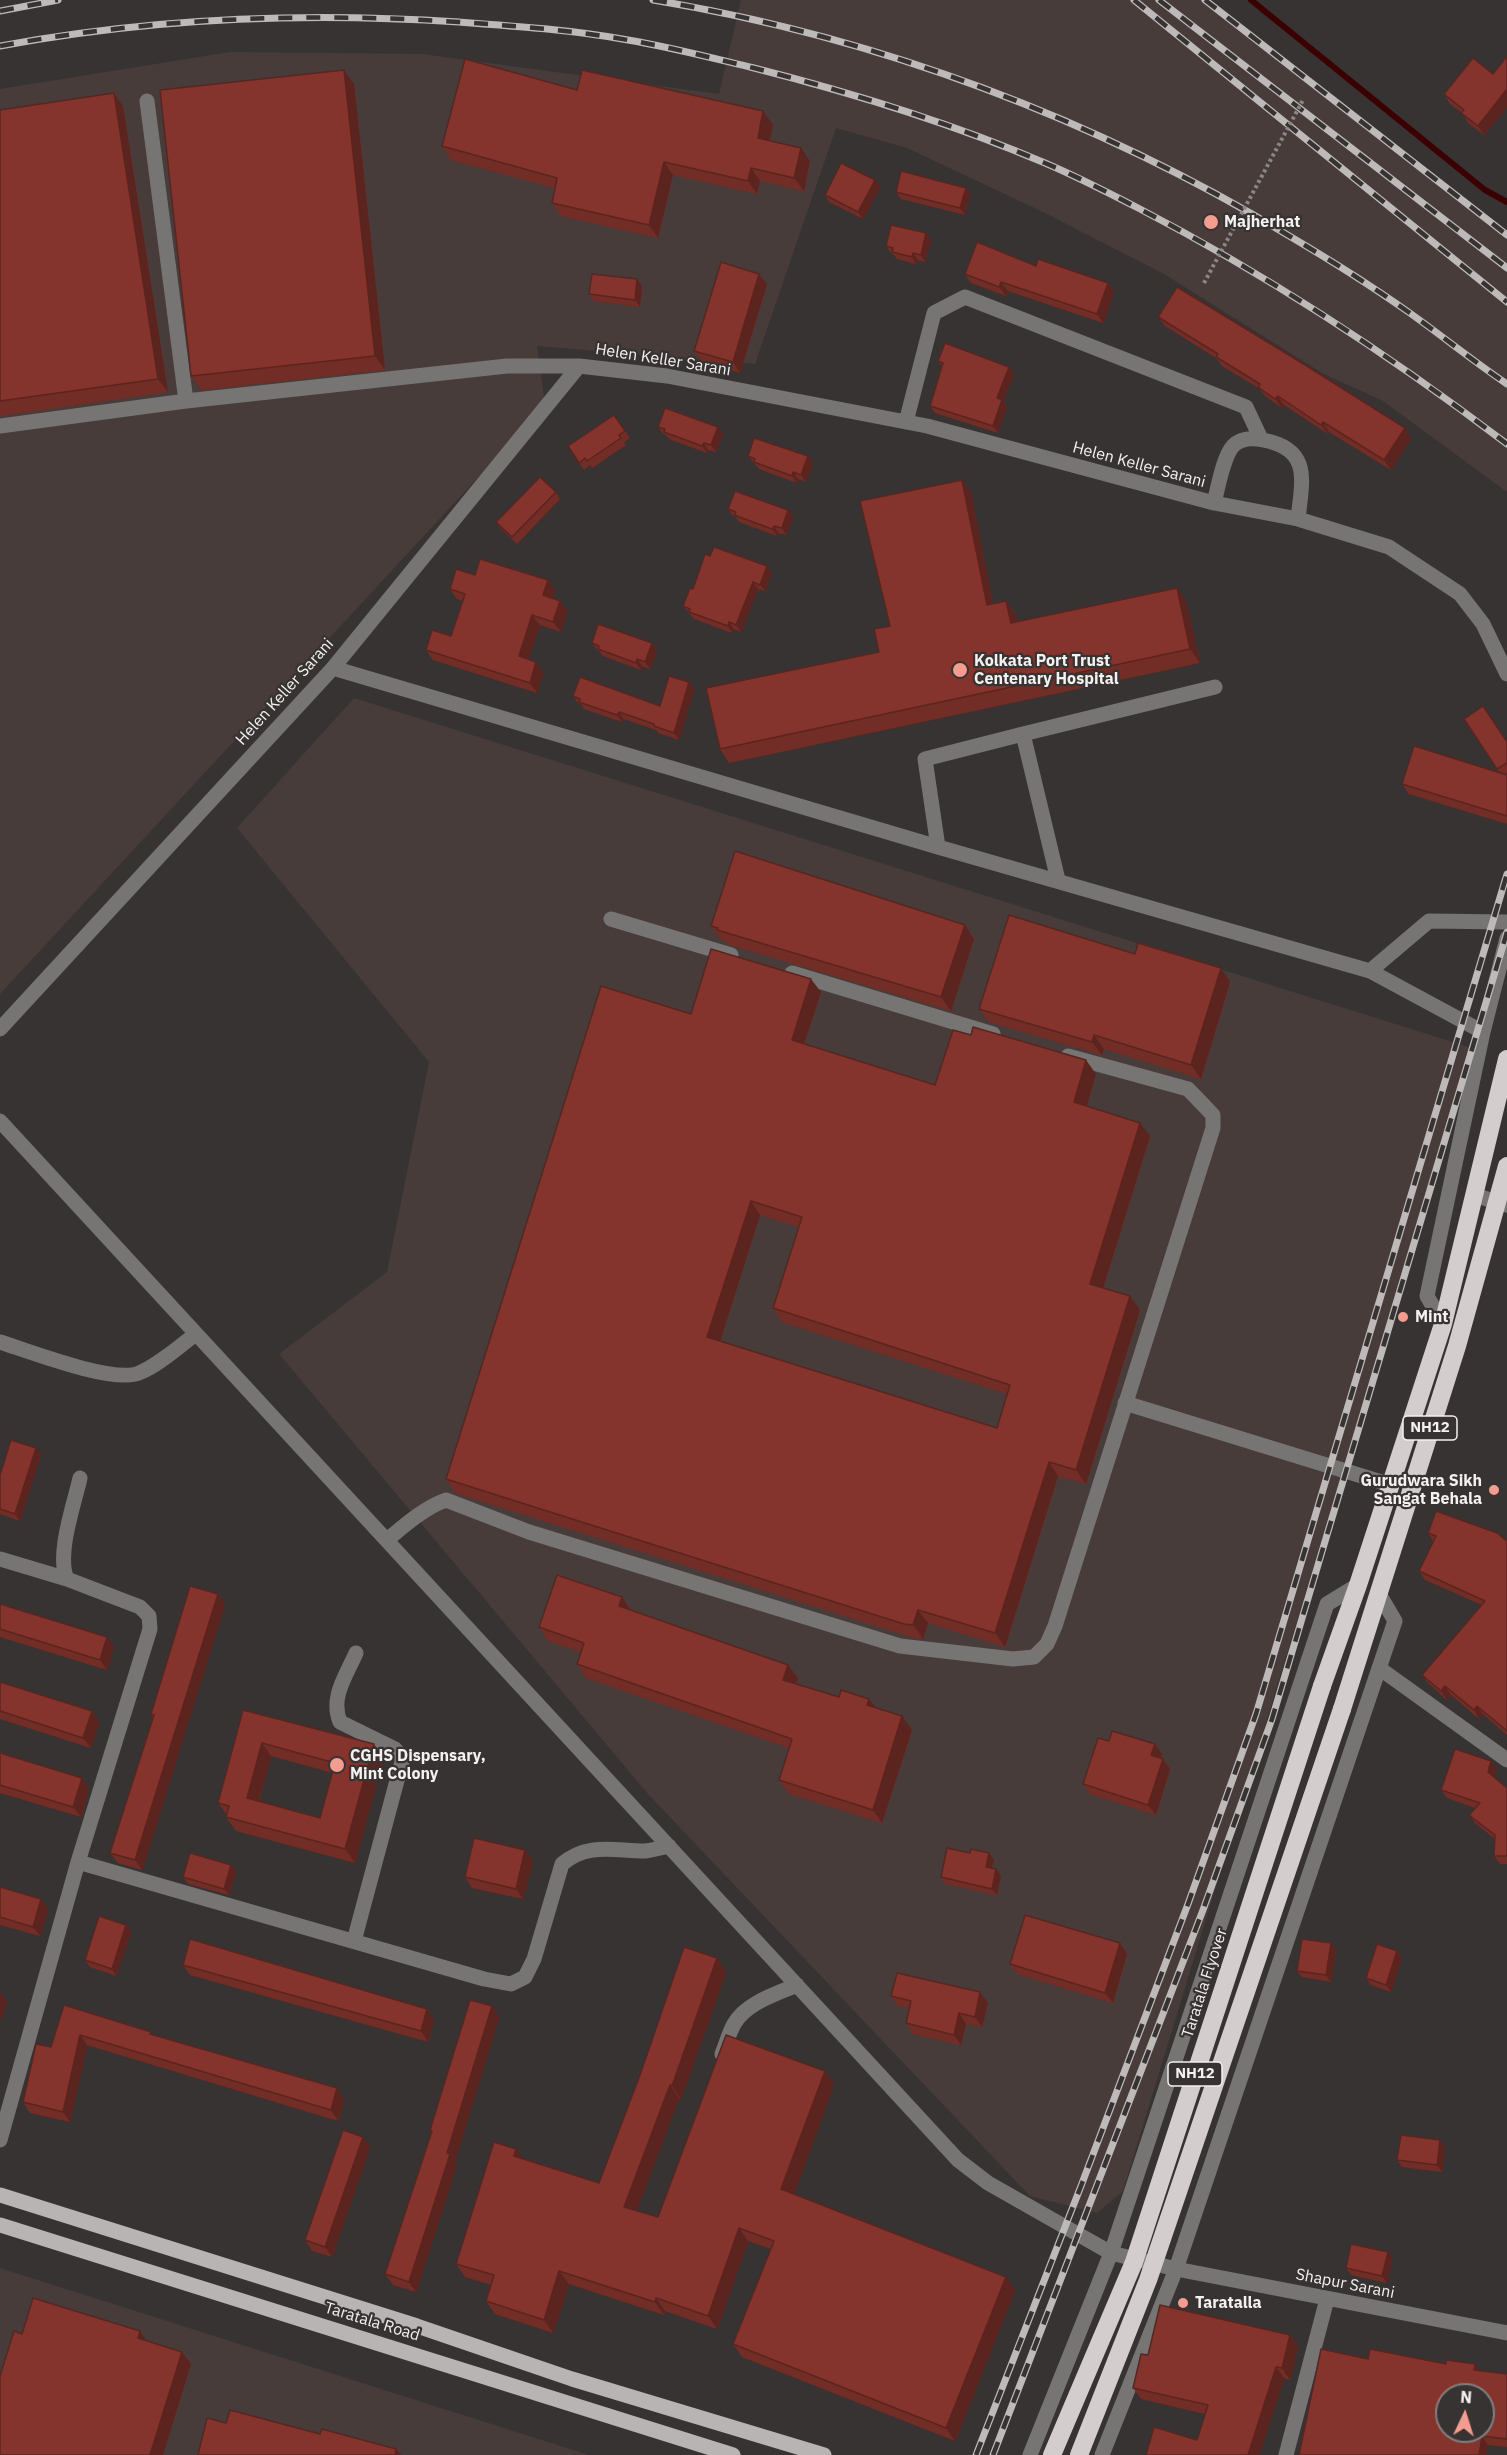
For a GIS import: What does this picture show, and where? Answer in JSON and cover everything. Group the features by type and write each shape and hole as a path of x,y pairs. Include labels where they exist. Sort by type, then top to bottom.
{"highway":[{"name":"NH12","path":"1358,1586 1443,1324 1507,1059"},
{"name":"NH12","path":"1079,2455 1148,2280 1342,1709 1502,1203 1507,1166"},
{"name":"Taratala Flyover","path":"1052,2455 1134,2262 1322,1686 1358,1586"}],"main road":[{"path":"0,2195 417,2326 572,2379 824,2455"},
{"name":"Taratala Road","path":"0,2225 733,2455"}],"street":[{"path":"147,101 186,401"},
{"path":"906,422 934,314 965,297 1246,407 1261,439"},
{"path":"0,426 186,401 507,366 579,366"},
{"name":"Helen Keller Sarani","path":"0,1029 333,668 579,366 667,376 906,422 1214,503 1298,519 1389,548 1460,594 1483,624 1507,674"},
{"path":"1214,503 1228,452 1235,444 1247,438 1261,439 1276,442 1296,454 1303,471 1298,519"},
{"path":"333,668 938,847 1370,971 1483,1032"},
{"path":"938,847 925,759 1215,687"},
{"path":"1023,734 1058,880"},
{"path":"610,919 746,960"},
{"path":"1370,971 1429,921 1507,922"},
{"path":"1443,1324 1427,1296 1483,1032 1507,938"},
{"path":"779,970 1004,1037"},
{"path":"387,1540 435,1504 446,1500 529,1532 900,1646 1013,1659 1034,1657 1047,1644 1055,1626 1213,1128 1213,1115 1188,1089 1048,1050"},
{"name":"Shapur Sarani","path":"0,1121 958,2160 988,2183 1111,2253 1176,2269 1507,2333"},
{"path":"1474,1195 1502,1203"},
{"path":"0,1342 82,1367 124,1376 138,1374 196,1334"},
{"path":"1125,1403 1391,1485"},
{"path":"67,1579 62,1568 64,1551 80,1478"},
{"path":"0,1559 67,1579 140,1607 149,1616 150,1629 78,1862 0,2140"},
{"path":"1029,2455 1111,2253 1327,1604 1358,1586"},
{"path":"1102,2455 1176,2269 1395,1621 1378,1592"},
{"path":"354,1941 403,1758 395,1749 340,1722 335,1712 335,1701 356,1653"},
{"path":"1379,1668 1507,1760"},
{"path":"78,1862 484,1979 511,1984 525,1977 534,1959 562,1864 574,1854 589,1850 647,1851 669,1846"},
{"path":"718,2066 735,2023 744,2011 797,1984"},
{"path":"1286,2455 1327,2299"}],"path":[{"path":"1204,283 1303,100"}],"shaded area":[{"path":"741,0 1203,0 1507,237 1507,492 1383,401 1322,373 1164,274 1043,212 907,148 836,128 755,364 537,346 545,405 0,994 0,89 230,52 422,54 719,94"},
{"path":"354,698 1472,1048 1123,2191 1097,2213 1030,2196 648,1794 279,1354 387,1272 429,1062 237,828"},
{"path":"0,2268 589,2455 0,2455"}],"building":[{"path":"1507,56 1507,89 1478,126 1461,113 1464,110 1444,94 1473,58 1493,74"},
{"path":"465,59 577,90 582,70 763,111 758,138 801,148 794,178 751,168 748,181 664,162 649,225 552,203 557,178 442,146"},
{"path":"344,70 375,356 191,376 160,90"},
{"path":"114,93 158,379 0,401 0,110"},
{"path":"841,163 875,180 858,212 825,195"},
{"path":"901,171 966,188 960,208 896,192"},
{"path":"891,225 926,233 921,255 913,253 912,257 892,252 893,248 886,246"},
{"path":"977,242 1036,266 1038,259 1108,283 1097,314 1001,282 999,287 965,274"},
{"path":"721,262 759,274 733,362 694,351"},
{"path":"592,274 637,279 635,300 589,294"},
{"path":"1177,287 1405,428 1384,460 1323,422 1321,425 1278,396 1275,399 1258,387 1260,384 1216,357 1218,354 1158,317"},
{"path":"945,343 1009,367 997,398 1002,400 993,426 930,406 943,363 938,361"},
{"path":"665,408 718,427 711,445 704,443 702,446 664,432 665,429 658,427"},
{"path":"614,415 625,431 619,435 621,438 587,461 585,458 579,463 568,446"},
{"path":"754,438 808,456 801,475 793,472 792,476 754,462 755,459 748,456"},
{"path":"540,477 556,492 512,537 496,522"},
{"path":"962,480 987,605 1006,601 1011,623 1177,588 1190,649 720,749 706,688 879,652 874,629 890,626 860,501"},
{"path":"735,491 788,510 782,528 774,526 772,529 734,515 736,512 728,509"},
{"path":"714,547 767,566 760,585 753,582 736,625 729,622 728,626 689,612 690,609 683,606 690,588 693,589 705,554 710,556"},
{"path":"480,559 548,580 543,595 560,601 553,622 532,615 519,656 536,662 530,683 426,650 432,630 451,636 465,594 450,589 456,569 475,575"},
{"path":"598,624 652,643 645,662 637,659 636,663 598,649 599,646 592,643"},
{"path":"669,676 689,682 674,733 619,712 617,715 579,702 580,699 573,696 580,677 660,706"},
{"path":"1483,706 1507,742 1507,763 1497,769 1464,719"},
{"path":"1414,746 1507,775 1507,816 1402,784"},
{"path":"735,851 965,925 941,997 717,930 718,928 711,926"},
{"path":"1009,915 1135,954 1138,943 1221,968 1191,1065 1094,1035 1092,1042 979,1009"},
{"path":"711,949 811,979 792,1040 935,1085 953,1030 971,1035 973,1027 1086,1060 1074,1102 1140,1123 1090,1284 1130,1296 1076,1470 1049,1462 995,1633 918,1610 913,1625 904,1624 446,1479 601,986 691,1014","holes":["751,1201 802,1217 773,1308 1010,1385 997,1428 707,1337"]},
{"path":"11,1440 36,1448 15,1514 0,1509 0,1475"},
{"path":"1436,1511 1497,1533 1507,1541 1507,1731 1477,1706 1474,1710 1445,1686 1441,1691 1422,1675 1485,1601 1419,1571 1436,1536 1428,1533"},
{"path":"557,1575 622,1597 619,1606 788,1665 783,1680 839,1697 841,1690 869,1699 867,1705 902,1716 873,1810 779,1780 792,1739 577,1664 584,1643 539,1627"},
{"path":"190,1586 218,1594 135,1860 110,1853 154,1715 151,1714"},
{"path":"0,1604 107,1637 100,1660 0,1629"},
{"path":"0,1682 92,1711 83,1738 0,1711"},
{"path":"243,1710 374,1744 345,1849 226,1817 229,1806 218,1803","holes":["262,1743 335,1763 320,1818 247,1798"]},
{"path":"1112,1731 1155,1744 1151,1755 1163,1759 1148,1805 1083,1784 1098,1738 1109,1741"},
{"path":"1455,1749 1491,1761 1488,1772 1507,1788 1507,1856 1494,1856 1495,1835 1469,1815 1480,1803 1441,1790"},
{"path":"0,1753 82,1778 73,1807 0,1785"},
{"path":"474,1838 525,1850 516,1889 465,1877"},
{"path":"947,1848 970,1853 971,1849 989,1853 986,1867 996,1869 992,1889 941,1877"},
{"path":"190,1853 231,1865 224,1889 183,1877"},
{"path":"0,1887 41,1899 33,1927 0,1917"},
{"path":"1025,1915 1120,1943 1105,1993 1010,1964"},
{"path":"99,1916 126,1925 112,1969 85,1960"},
{"path":"190,1939 427,2009 421,2031 183,1965"},
{"path":"1302,1939 1331,1943 1326,1975 1297,1971"},
{"path":"1377,1944 1397,1951 1386,1985 1366,1978"},
{"path":"684,1947 717,1958 672,2086 670,2085 624,2207 658,2217 726,2035 825,2071 781,2189 1006,2277 946,2428 733,2344 774,2241 739,2228 708,2316 656,2298 655,2302 559,2271 544,2320 486,2301 494,2275 456,2264 494,2142 516,2149 514,2156 599,2183 640,2075"},
{"path":"897,1973 980,1992 975,2017 959,2013 954,2035 906,2023 911,2001 891,1996"},
{"path":"470,2000 492,2006 447,2153 450,2154 409,2282 385,2274 432,2131 430,2130"},
{"path":"64,2005 151,2032 150,2034 337,2088 331,2110 80,2035 63,2112 23,2102 36,2044 51,2047"},
{"path":"343,2130 363,2137 325,2247 305,2240"},
{"path":"1401,2135 1440,2140 1437,2165 1397,2160"},
{"path":"1351,2244 1388,2252 1382,2276 1346,2268"},
{"path":"33,2298 140,2331 138,2338 182,2352 150,2455 0,2455 0,2376 14,2331 22,2334"},
{"path":"1160,2305 1290,2335 1282,2368 1276,2367 1248,2455 1146,2455 1154,2427 1197,2440 1208,2405 1133,2388 1141,2354 1148,2355"},
{"path":"1321,2349 1368,2359 1370,2349 1446,2364 1446,2360 1475,2364 1474,2370 1507,2374 1507,2439 1495,2438 1495,2383 1435,2383 1435,2443 1481,2443 1479,2455 1299,2455"},
{"path":"230,2410 320,2434 322,2429 396,2449 395,2455 198,2455 207,2418 226,2423"}],"waterway":[{"path":"1251,0 1485,190 1507,202"}],"railway":[{"path":"0,11 58,0"},
{"path":"653,0 737,16 820,36 902,60 983,88 1141,155 1217,194 1350,273 1420,320 1507,384"},
{"path":"1134,0 1507,302"},
{"path":"1159,0 1507,268"},
{"path":"1205,0 1507,235"},
{"path":"0,46 171,23 286,18 402,19 565,31 675,49 754,68 865,98 974,135 1057,168 1117,197 1235,262 1328,319 1419,380 1507,444"},
{"path":"976,2455 1188,1904 1256,1714 1507,874"},
{"path":"993,2455 1203,1910 1272,1719 1507,932"}],"place":[{"name":"Majherhat","path":"1211,222"},
{"name":"Kolkata Port Trust Centenary Hospital","path":"960,670"},
{"name":"Mint","path":"1403,1317"},
{"name":"Gurudwara Sikh Sangat Behala","path":"1494,1490"},
{"name":"CGHS Dispensary, Mint Colony","path":"337,1765"},
{"name":"Taratalla","path":"1183,2303"}]}
